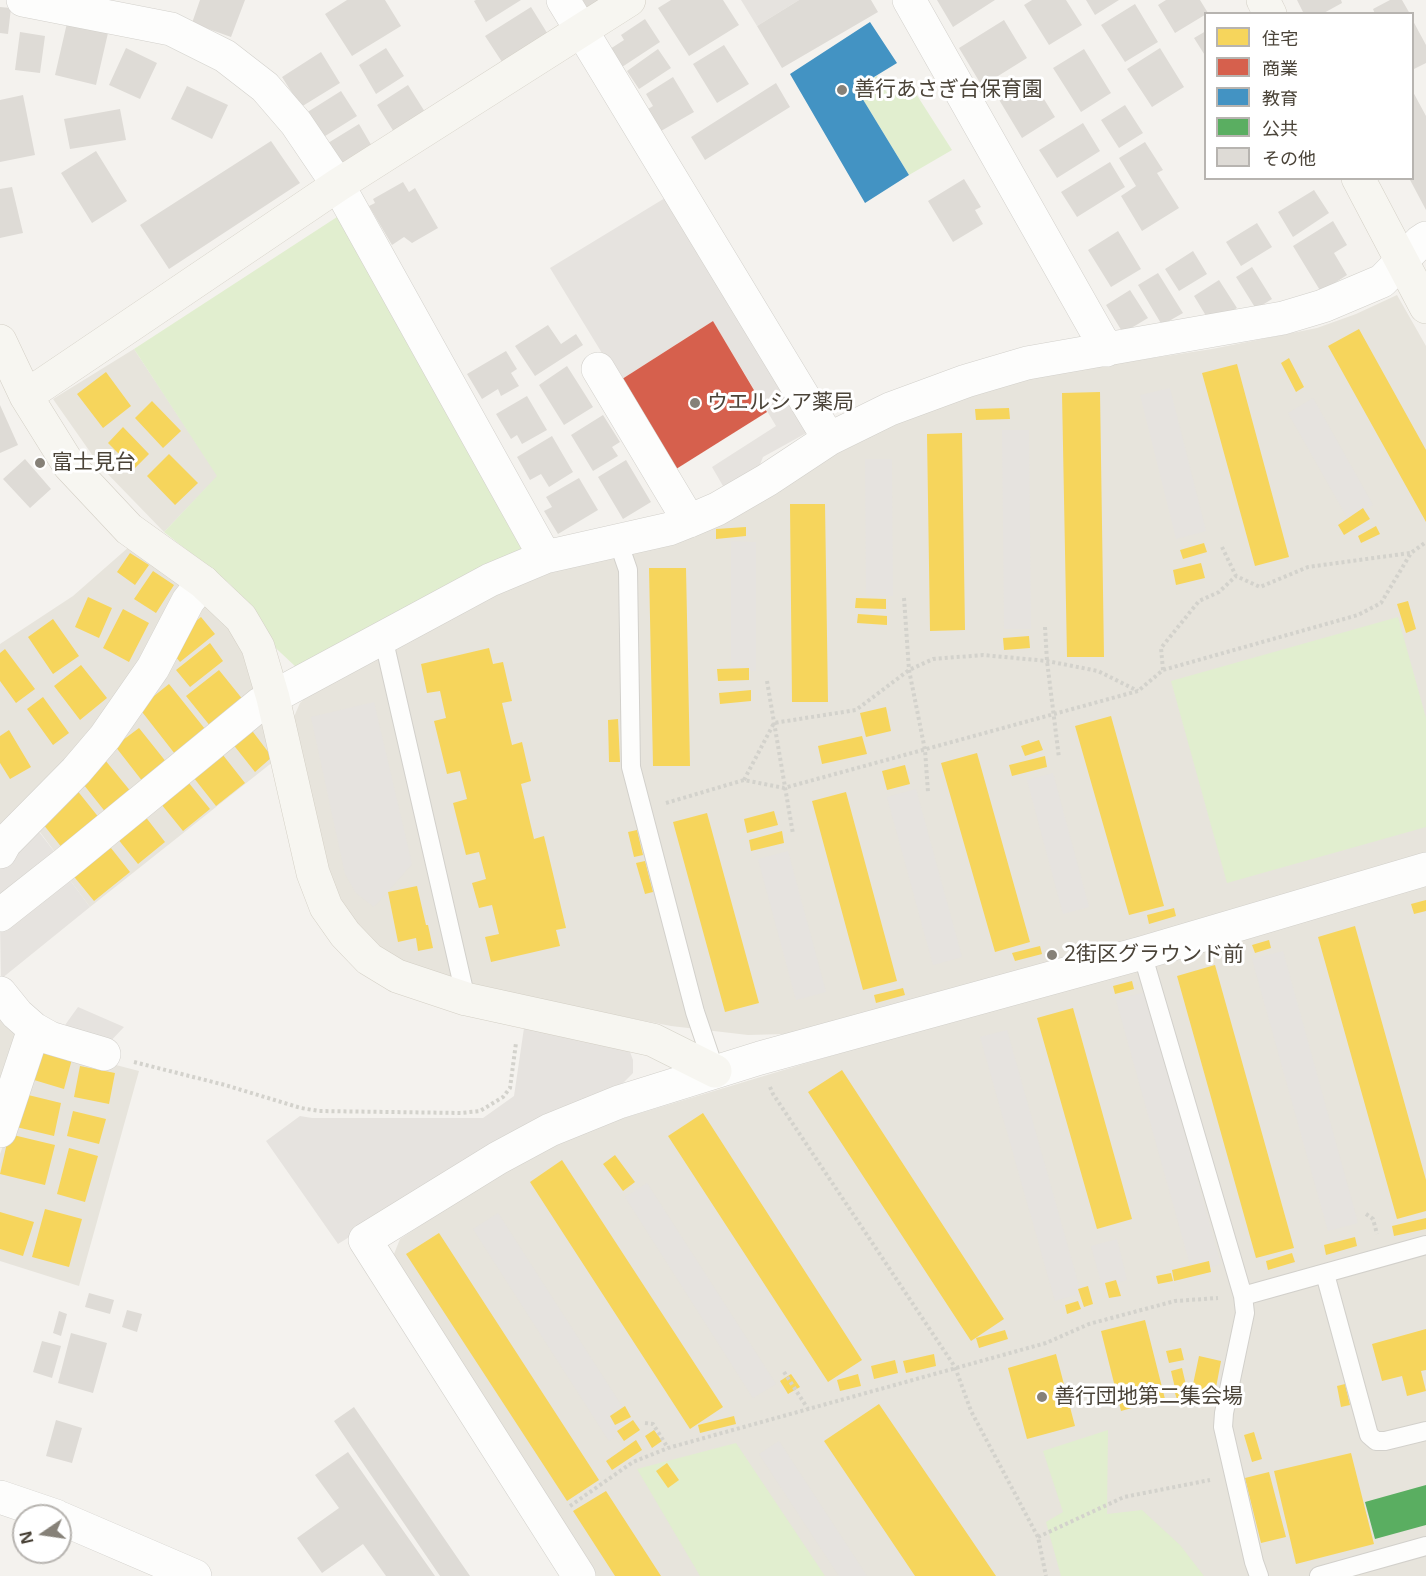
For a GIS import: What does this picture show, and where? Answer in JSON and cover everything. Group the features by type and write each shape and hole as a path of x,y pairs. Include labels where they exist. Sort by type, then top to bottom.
{"street":[{"path":"23,0 171,29 225,56 265,87 296,123 338,185 545,557"},
{"path":"563,0 829,439"},
{"path":"26,396 338,185 629,0"},
{"path":"909,0 1107,350"},
{"path":"1359,180 1426,307"},
{"path":"0,915 76,856 260,704 490,580 545,557 669,529 689,521 717,509 767,480 829,439 890,409 966,381 1027,363 1282,318 1323,306 1382,281 1426,238"},
{"path":"0,341 26,396 69,465 129,529 203,582 241,618 247,628 258,647 273,698 313,873 326,907 345,934 369,959 397,975 466,999 653,1040 715,1071"},
{"path":"598,369 689,521"},
{"path":"0,852 5,843 76,771 105,736 153,668 188,602 203,582"},
{"path":"579,1576 365,1240 484,1166 550,1130 619,1102 760,1058 1142,953 1426,869"},
{"path":"0,993 17,1014 34,1029 50,1038 104,1054"},
{"path":"0,1131 34,1029"},
{"path":"0,1497 21,1504"},
{"path":"72,1523 195,1576"}],"lane":[{"path":"618,541 628,570 631,767 695,1012 715,1071"},
{"path":"383,637 466,999"},
{"path":"1142,953 1243,1296 1245,1313 1224,1413 1224,1435 1259,1576"},
{"path":"1243,1296 1426,1245"},
{"path":"1325,1274 1369,1435 1376,1441 1385,1441 1426,1431"},
{"path":"1319,1576 1426,1546"}],"path":[{"path":"641,810 744,780 784,788 1138,691 1163,670 1358,615 1380,603 1411,553 1426,542"},
{"path":"1222,547 1236,576 1260,587 1308,567 1411,553"},
{"path":"1163,670 1161,648 1199,601 1219,592 1236,576"},
{"path":"904,598 909,670 925,750 928,792"},
{"path":"1045,627 1059,758"},
{"path":"774,723 856,710 909,670 933,659 952,656 983,655 1047,661 1098,671 1138,691"},
{"path":"767,681 793,834"},
{"path":"744,780 774,723"},
{"path":"104,1054 319,1112 461,1113 480,1111 503,1097 510,1088 520,1012"},
{"path":"760,1058 773,1095 955,1367 971,1411 1038,1537 1046,1576"},
{"path":"545,1523 633,1462 669,1448 1046,1343 1089,1324 1175,1301 1243,1296"},
{"path":"784,1372 808,1408"},
{"path":"645,1423 653,1424 669,1448"},
{"path":"1038,1537 1124,1497 1160,1488 1233,1476"}],"shaded area":[{"path":"741,0 799,0 757,26"},
{"path":"665,198 810,431 763,457 759,467 723,486 712,467 776,426 713,321 619,381 550,268"},
{"path":"1397,295 1426,346 1426,856 1156,934 786,1034 748,1035 671,1026 487,990 421,970 384,953 353,921 332,886 293,719 300,703 316,687 484,596 875,431 988,388 1068,371 1212,349 1317,328 1356,314"},
{"path":"134,349 218,476 164,532 100,466 53,399"},
{"path":"1170,388 1206,531 1176,539 1140,395"},
{"path":"1313,398 1373,505 1348,519 1288,413"},
{"path":"1002,430 1029,430 1031,629 1004,629"},
{"path":"865,459 892,459 893,596 866,596"},
{"path":"731,541 756,542 756,671 731,672"},
{"path":"130,546 188,591 144,667 0,840 0,644 73,596"},
{"path":"202,597 240,638 260,696 60,859 34,824"},
{"path":"374,702 412,864 374,907 356,893 345,874 311,717"},
{"path":"263,710 274,761 90,907 64,872"},
{"path":"1053,773 1089,907 1063,914 1027,780"},
{"path":"916,789 962,957 933,965 887,797"},
{"path":"33,824 60,859 0,911 0,865"},
{"path":"788,851 826,992 796,1000 758,859"},
{"path":"64,872 90,907 1,979 0,923"},
{"path":"1426,883 1426,1576 592,1576 397,1270 394,1254 400,1239 470,1192 544,1148 591,1128 1033,995"},
{"path":"1283,951 1358,1223 1328,1231 1252,959"},
{"path":"1145,992 1221,1264 1192,1272 1116,1000"},
{"path":"78,1007 124,1027 105,1047 60,1032"},
{"path":"0,1010 25,1032 0,1106"},
{"path":"524,1028 619,1047 630,1052 633,1060 633,1073 623,1083 497,1145 338,1244 266,1141 300,1116 312,1118 483,1118 514,1096"},
{"path":"1007,1030 1081,1293 1055,1301 980,1037"},
{"path":"39,1045 139,1071 79,1286 0,1261 0,1154"},
{"path":"647,1183 776,1384 753,1398 625,1197"},
{"path":"498,1213 634,1425 609,1441 473,1229"},
{"path":"1117,1239 1127,1280 1102,1286 1091,1246"},
{"path":"779,1441 867,1576 839,1576 759,1454"}],"green space":[{"path":"877,76 890,98 911,86 952,150 909,175 856,88"},
{"path":"337,217 525,546 507,562 296,667 266,639 248,606 230,584 164,532 217,476 134,349"},
{"path":"1398,617 1426,718 1426,827 1227,883 1171,681"},
{"path":"1108,1430 1107,1514 1142,1510 1180,1545 1204,1576 1061,1576 1046,1522 1063,1512 1043,1451"},
{"path":"736,1443 825,1576 700,1576 637,1469"}],"building: 住宅":[{"path":"1359,329 1426,450 1426,522 1328,346"},
{"path":"1289,358 1304,387 1296,392 1281,363"},
{"path":"1237,364 1289,557 1255,566 1202,373"},
{"path":"106,372 131,406 103,428 77,394"},
{"path":"1100,392 1104,657 1067,657 1062,393"},
{"path":"152,401 181,431 163,448 135,418"},
{"path":"1009,408 1010,419 976,420 975,409"},
{"path":"123,427 149,454 134,469 108,443"},
{"path":"962,433 965,630 930,631 927,434"},
{"path":"169,454 198,483 175,505 147,476"},
{"path":"790,504 825,504 828,702 792,702"},
{"path":"1363,508 1370,519 1344,535 1338,525"},
{"path":"1376,526 1380,534 1361,543 1358,536"},
{"path":"746,527 746,536 716,539 716,529"},
{"path":"1204,543 1207,552 1183,559 1180,550"},
{"path":"130,553 149,565 135,585 117,572"},
{"path":"1201,563 1205,578 1176,585 1173,570"},
{"path":"649,568 686,568 690,766 653,766"},
{"path":"153,571 174,585 156,613 134,599"},
{"path":"88,597 112,608 99,638 75,627"},
{"path":"856,598 886,599 886,609 855,608"},
{"path":"1408,601 1416,629 1406,633 1397,604"},
{"path":"123,609 149,623 129,662 103,648"},
{"path":"858,614 887,616 887,625 857,623"},
{"path":"201,617 215,634 180,662 166,645"},
{"path":"53,619 79,656 53,674 28,637"},
{"path":"1029,636 1030,648 1004,650 1003,638"},
{"path":"210,643 223,661 190,687 176,670"},
{"path":"489,648 493,664 503,662 512,701 502,703 512,745 522,742 531,781 521,784 534,839 544,836 566,928 556,930 560,946 491,962 485,937 499,934 492,905 479,908 472,883 486,879 479,852 466,855 453,803 467,799 460,771 447,774 434,721 446,718 440,691 427,693 421,664"},
{"path":"5,649 35,689 16,703 0,681 0,653"},
{"path":"81,665 107,698 80,720 54,686"},
{"path":"749,668 749,680 718,681 717,669"},
{"path":"219,670 244,701 211,727 186,696"},
{"path":"169,684 205,729 175,754 139,708"},
{"path":"751,690 751,701 720,704 719,693"},
{"path":"43,697 69,733 53,745 27,709"},
{"path":"886,707 891,731 866,737 860,713"},
{"path":"1111,716 1164,906 1129,915 1075,726"},
{"path":"618,719 620,762 609,762 608,720"},
{"path":"139,728 167,763 143,782 115,746"},
{"path":"250,728 272,757 255,772 232,743"},
{"path":"9,730 31,767 10,779 0,763 0,736"},
{"path":"862,736 867,754 822,764 818,746"},
{"path":"1039,740 1043,750 1025,756 1021,746"},
{"path":"219,750 245,783 216,806 190,773"},
{"path":"977,753 1030,942 995,952 941,763"},
{"path":"1045,756 1047,767 1012,776 1009,765"},
{"path":"105,760 132,793 107,814 80,780"},
{"path":"905,765 910,784 887,790 882,771"},
{"path":"184,777 210,809 183,831 157,799"},
{"path":"76,789 100,819 63,849 39,819"},
{"path":"846,792 897,981 863,990 812,801"},
{"path":"141,811 165,842 138,864 113,833"},
{"path":"774,811 778,825 747,833 744,819"},
{"path":"707,813 759,1003 725,1012 673,822"},
{"path":"637,830 643,855 634,857 628,832"},
{"path":"782,831 784,843 751,851 749,840"},
{"path":"107,843 130,872 94,901 71,873"},
{"path":"645,861 653,892 645,894 636,863"},
{"path":"417,886 433,948 418,951 416,938 398,942 388,892"},
{"path":"1426,900 1426,911 1414,914 1411,904"},
{"path":"1174,908 1176,916 1149,924 1147,915"},
{"path":"1355,926 1426,1180 1426,1211 1397,1219 1318,937"},
{"path":"1269,940 1271,948 1255,953 1252,945"},
{"path":"1040,946 1042,954 1015,961 1012,953"},
{"path":"1215,965 1294,1248 1256,1258 1177,976"},
{"path":"1132,981 1134,989 1115,994 1113,986"},
{"path":"903,988 905,995 876,1003 874,995"},
{"path":"1073,1008 1132,1219 1097,1229 1037,1018"},
{"path":"42,1050 72,1059 64,1089 34,1080"},
{"path":"80,1066 115,1073 109,1104 74,1097"},
{"path":"842,1070 1004,1319 971,1341 808,1092"},
{"path":"20,1093 61,1103 54,1136 12,1126"},
{"path":"73,1111 106,1119 99,1144 67,1136"},
{"path":"703,1113 862,1360 828,1382 668,1136"},
{"path":"9,1134 55,1145 45,1185 0,1174"},
{"path":"69,1148 98,1156 85,1202 57,1194"},
{"path":"615,1155 635,1182 623,1191 603,1164"},
{"path":"562,1160 723,1407 690,1429 530,1182"},
{"path":"45,1209 82,1219 69,1267 32,1257"},
{"path":"0,1212 34,1222 23,1256 0,1249"},
{"path":"1426,1218 1426,1229 1394,1236 1392,1226"},
{"path":"439,1233 599,1480 567,1501 406,1254"},
{"path":"1355,1237 1357,1246 1326,1255 1324,1245"},
{"path":"1292,1253 1295,1262 1268,1270 1266,1261"},
{"path":"1209,1261 1211,1272 1174,1281 1172,1270"},
{"path":"1171,1273 1173,1281 1158,1284 1156,1276"},
{"path":"1116,1280 1121,1296 1109,1298 1105,1283"},
{"path":"1088,1286 1093,1304 1084,1307 1078,1289"},
{"path":"1078,1301 1081,1309 1067,1314 1065,1305"},
{"path":"1145,1320 1165,1399 1121,1411 1101,1331"},
{"path":"1426,1329 1426,1370 1421,1371 1426,1391 1407,1396 1402,1376 1382,1381 1372,1344"},
{"path":"1005,1330 1008,1339 979,1348 976,1338"},
{"path":"1181,1348 1184,1360 1169,1363 1166,1351"},
{"path":"934,1354 936,1366 906,1373 903,1361"},
{"name":"善行団地第二集会場","path":"1056,1354 1075,1426 1027,1439 1008,1368"},
{"path":"1199,1356 1221,1361 1215,1393 1192,1389"},
{"path":"895,1360 898,1373 874,1379 871,1366"},
{"path":"1182,1368 1186,1385 1175,1388 1171,1371"},
{"path":"791,1374 800,1387 788,1394 780,1381"},
{"path":"858,1374 861,1386 840,1391 837,1380"},
{"path":"1345,1384 1350,1405 1341,1407 1337,1386"},
{"path":"1186,1390 1189,1400 1178,1403 1175,1393"},
{"path":"879,1404 996,1576 915,1576 824,1441"},
{"path":"625,1406 631,1417 615,1425 610,1416"},
{"path":"734,1416 736,1424 700,1433 698,1425"},
{"path":"633,1420 640,1430 624,1441 617,1431"},
{"path":"654,1430 662,1441 652,1448 645,1436"},
{"path":"1254,1432 1262,1459 1252,1462 1244,1435"},
{"path":"636,1440 642,1450 612,1470 606,1461"},
{"path":"1351,1453 1374,1544 1296,1564 1274,1471"},
{"path":"667,1463 679,1480 668,1488 656,1471"},
{"path":"1269,1472 1286,1537 1261,1543 1245,1478"},
{"path":"606,1491 661,1576 615,1576 573,1511"}],"building: 商業":[{"path":"713,321 767,412 673,471 619,381"}],"building: 教育":[{"path":"870,22 897,63 856,88 909,175 865,203 790,74"}],"building: 公共":[{"path":"1426,1485 1426,1525 1375,1539 1365,1502"}],"building: その他":[{"path":"200,0 245,0 231,37 192,23"},
{"path":"347,0 385,0 401,26 352,56 325,14"},
{"path":"521,0 486,22 474,1"},
{"path":"578,0 605,0 586,12"},
{"path":"671,0 723,0 739,25 689,56 658,8"},
{"path":"799,0 871,0 878,12 782,68 757,26"},
{"path":"937,0 995,0 953,27"},
{"path":"1032,0 1066,0 1082,25 1049,45 1024,5"},
{"path":"1086,0 1119,0 1095,15"},
{"path":"1166,0 1200,0 1207,12 1204,12 1204,15 1175,33 1158,5"},
{"path":"1297,0 1341,0 1342,3 1326,12 1303,12"},
{"path":"1390,0 1402,0 1409,12 1374,12 1373,9"},
{"path":"1135,4 1158,42 1125,62 1101,25"},
{"path":"0,7 11,8 8,34 0,33"},
{"path":"531,7 549,36 504,65 485,36"},
{"path":"645,19 660,42 622,67 610,49 624,40 621,35"},
{"path":"1004,20 1027,58 982,86 959,48"},
{"path":"67,23 108,33 96,85 55,75"},
{"path":"1414,23 1426,45 1426,63 1414,69"},
{"path":"20,32 45,36 40,73 15,70"},
{"path":"1204,32 1204,54 1194,38"},
{"path":"724,45 749,84 717,103 693,64"},
{"path":"126,48 157,63 140,99 109,85"},
{"path":"386,48 404,76 376,94 359,65"},
{"path":"1160,48 1184,87 1152,107 1127,69"},
{"path":"658,49 671,68 639,89 627,71"},
{"path":"1084,49 1111,93 1081,112 1053,68"},
{"path":"321,52 340,83 301,107 282,77"},
{"path":"673,77 694,112 661,131 648,109 653,106 646,94"},
{"path":"1031,78 1055,117 1022,138 998,98"},
{"path":"776,83 790,107 705,160 691,137"},
{"path":"408,85 425,112 394,132 377,105"},
{"path":"187,86 228,105 212,139 171,119"},
{"path":"341,91 357,116 322,138 306,113"},
{"path":"1414,94 1426,116 1426,210 1410,180 1414,180"},
{"path":"23,95 35,155 0,162 0,100"},
{"path":"1125,105 1143,133 1119,148 1101,120"},
{"path":"120,109 126,140 70,149 64,119"},
{"path":"1083,123 1100,151 1057,178 1039,150"},
{"path":"359,124 373,148 343,167 328,143"},
{"path":"271,141 300,183 169,269 140,225"},
{"path":"1145,142 1163,170 1157,173 1179,208 1142,231 1121,196 1136,186 1119,158"},
{"path":"96,151 127,201 92,223 61,173"},
{"path":"1110,162 1125,187 1077,217 1061,192"},
{"path":"964,179 981,207 975,210 983,224 953,242 928,201"},
{"path":"403,182 409,192 415,188 438,228 412,243 404,237 392,245 369,206 375,203 373,199"},
{"path":"12,187 23,233 0,238 0,189"},
{"path":"1314,190 1329,213 1293,237 1278,212"},
{"path":"1333,221 1347,245 1334,253 1347,275 1321,292 1293,246"},
{"path":"1257,223 1272,247 1241,266 1226,242"},
{"path":"1118,231 1141,269 1111,287 1088,250"},
{"path":"1193,251 1207,274 1179,291 1165,269"},
{"path":"1252,267 1272,299 1256,309 1236,277"},
{"path":"1158,273 1183,313 1162,325 1138,285"},
{"path":"1219,280 1237,308 1211,324 1194,296"},
{"path":"1130,290 1148,318 1123,333 1106,305"},
{"path":"548,325 561,344 576,334 583,345 535,376 515,346"},
{"path":"506,351 517,369 511,373 519,386 501,396 498,389 482,399 467,374"},
{"path":"567,366 593,407 564,425 539,385"},
{"path":"527,396 547,430 522,444 517,435 511,439 496,414"},
{"path":"0,405 18,445 0,453"},
{"path":"603,415 620,442 612,447 618,456 593,471 571,435"},
{"path":"552,436 573,472 549,487 541,474 530,480 517,457"},
{"path":"25,459 51,489 30,508 3,479"},
{"path":"626,460 651,502 623,519 598,477"},
{"path":"579,478 598,510 558,534 544,511 552,507 546,497"},
{"path":"89,1293 114,1300 110,1314 85,1307"},
{"path":"127,1310 142,1314 137,1332 122,1327"},
{"path":"59,1311 67,1314 61,1336 53,1333"},
{"path":"71,1333 107,1343 93,1393 58,1383"},
{"path":"42,1341 61,1346 52,1378 33,1372"},
{"path":"354,1407 470,1576 440,1576 334,1421"},
{"path":"56,1420 82,1428 72,1463 46,1456"},
{"path":"348,1452 435,1576 386,1576 363,1544 322,1573 297,1538 339,1508 315,1475"}],"place":[{"name":"善行あさぎ台保育園","path":"842,90"},
{"name":"ウエルシア薬局","path":"695,403"},
{"name":"富士見台","path":"40,463"},
{"name":"2街区グラウンド前","path":"1052,955"},
{"name":"善行団地第二集会場","path":"1042,1397"}]}
